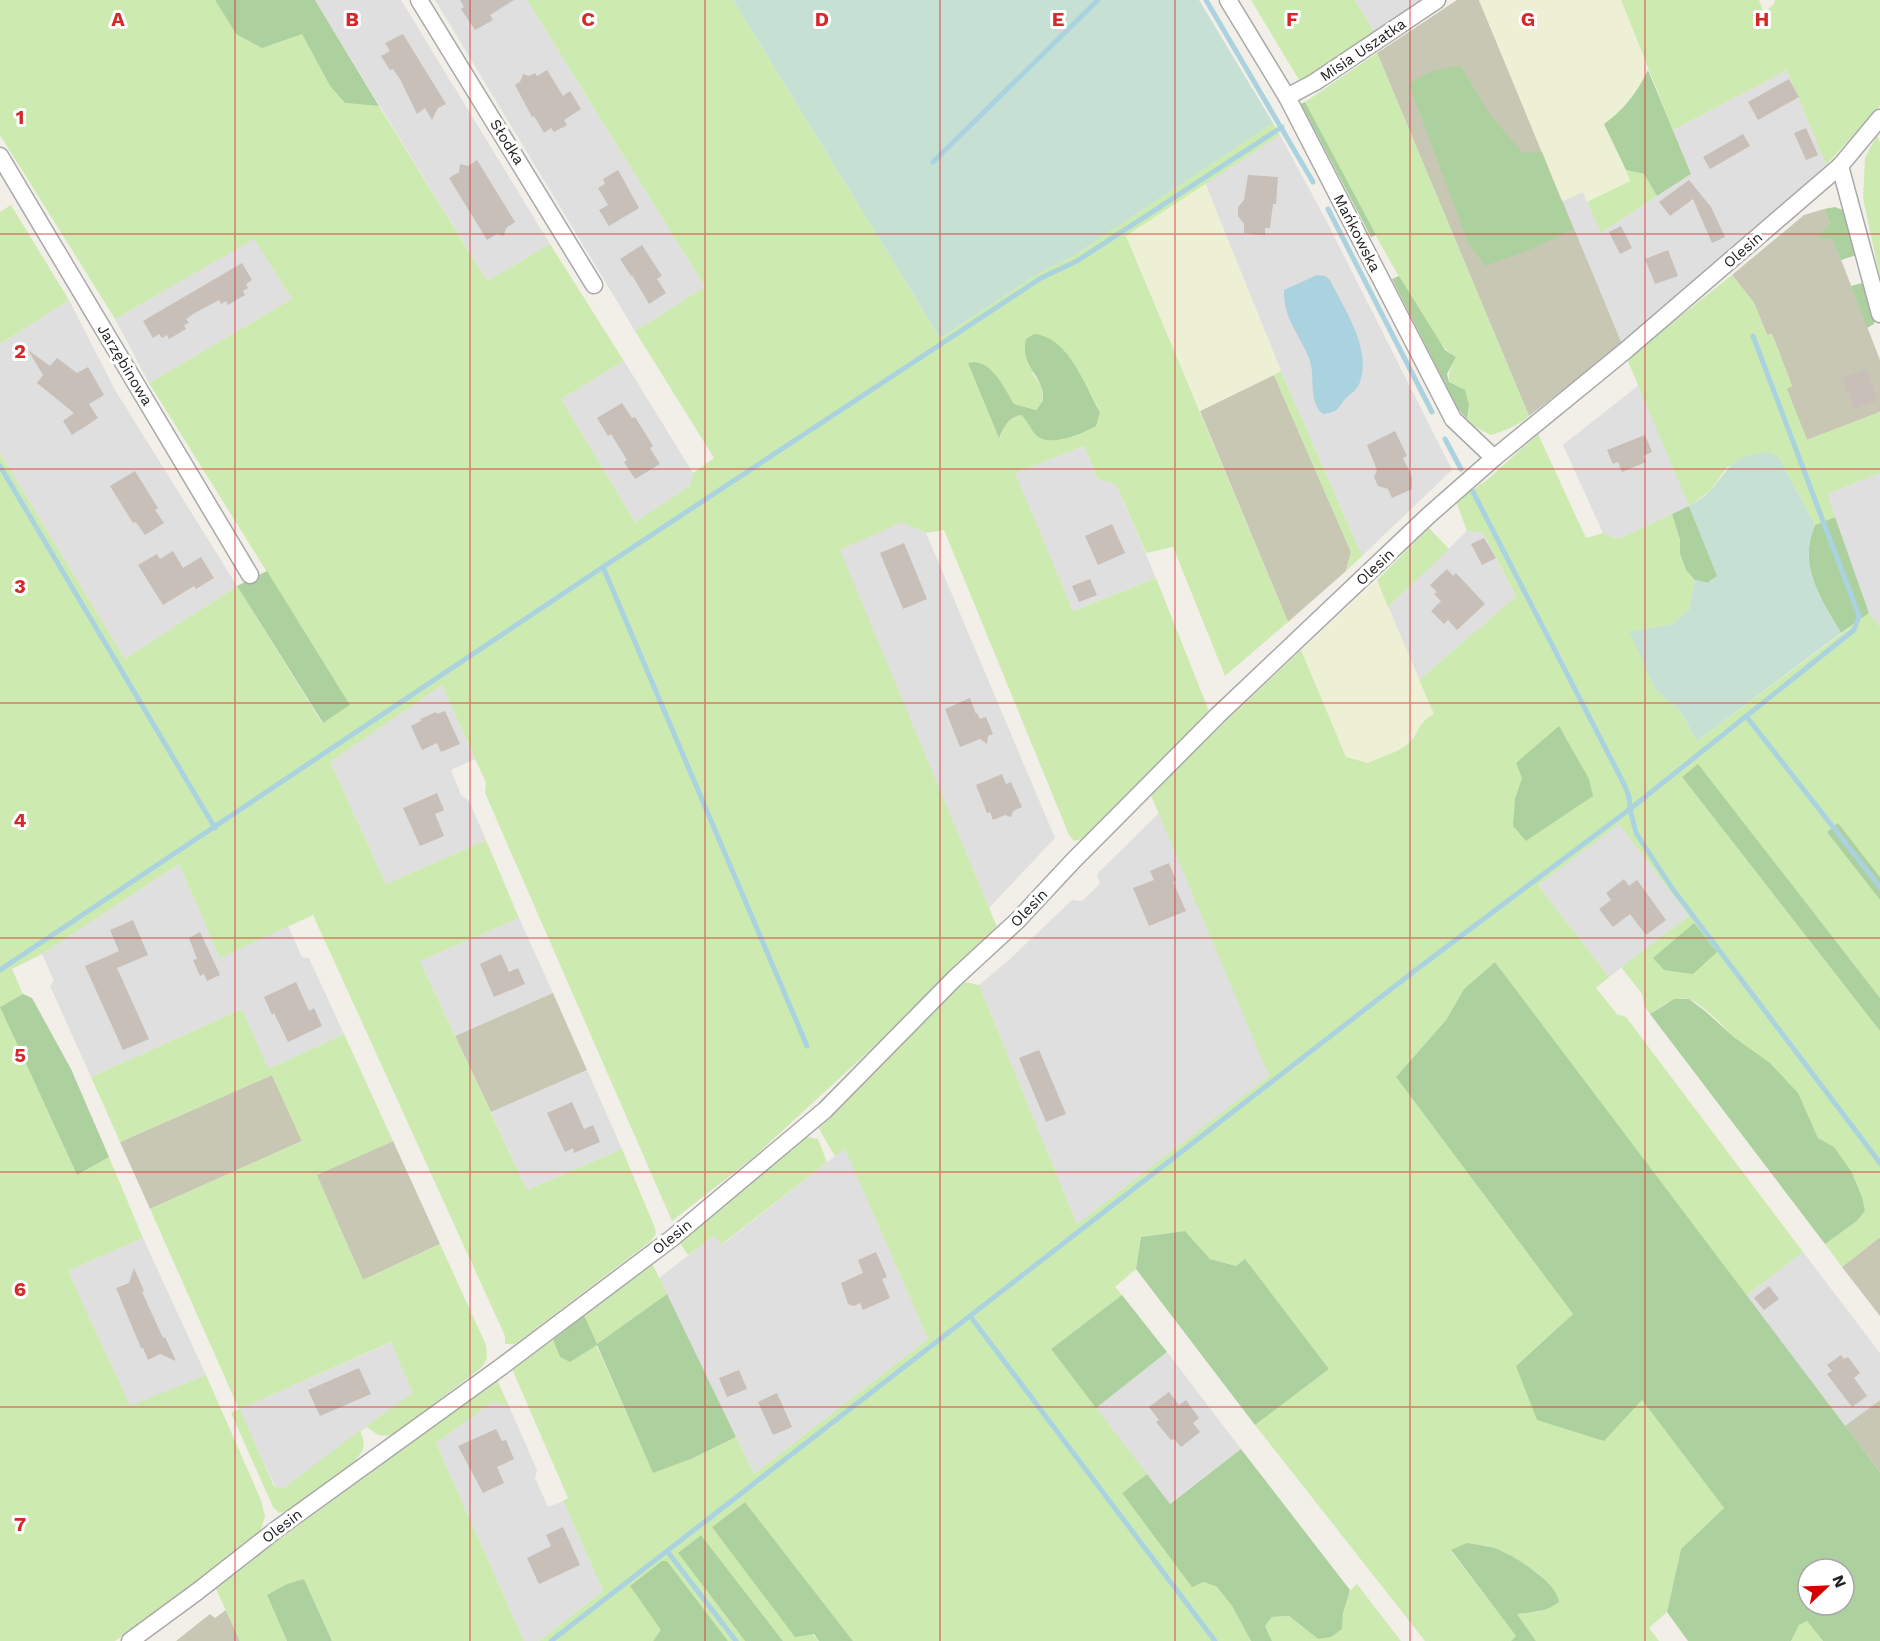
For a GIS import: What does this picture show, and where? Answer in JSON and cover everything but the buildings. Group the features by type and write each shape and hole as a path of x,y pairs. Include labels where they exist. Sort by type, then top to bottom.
{"street":[{"name":"Słodka","path":"419,0 594,285"},
{"name":"Mańkowska","path":"1228,0 1287,97 1454,420 1494,458"},
{"name":"Misia Uszatka","path":"1287,97 1315,82 1437,0"},
{"name":"Olesin","path":"130,1641 198,1592 277,1529 501,1367 671,1239 825,1110 954,979 1017,921 1073,861 1217,716 1428,516 1840,166 1880,118"},
{"name":"Jarzębinowa","path":"0,156 250,575"},
{"path":"1840,166 1880,314"}],"shaded area":[{"path":"315,0 401,0 550,244 487,281"},
{"path":"435,0 527,0 705,287 635,331"},
{"path":"733,0 1199,0 1273,123 1073,256 1044,270 940,338"},
{"path":"1355,0 1422,0 1375,33"},
{"path":"1457,0 1479,0 1622,344 1529,416 1377,53"},
{"path":"1479,0 1621,0 1648,70 1640,86 1627,102 1613,118 1604,124 1631,181 1587,202 1583,192 1562,201"},
{"path":"1787,70 1826,165 1622,344 1562,201 1583,192 1601,233 1691,174 1673,130"},
{"path":"1280,135 1326,220 1452,470 1362,556 1281,371 1205,183"},
{"path":"1205,183 1281,371 1200,411 1126,236"},
{"path":"1824,209 1833,239 1880,360 1880,412 1807,440 1786,388 1792,386 1772,334 1767,335 1754,303 1732,275 1804,215"},
{"path":"254,238 292,299 149,383 115,319"},
{"path":"69,300 115,390 237,586 125,659 0,453 0,344"},
{"path":"624,361 693,473 690,486 635,522 561,399"},
{"path":"1274,375 1351,552 1346,571 1288,622 1200,411"},
{"path":"1639,385 1689,506 1618,539 1603,533 1563,445"},
{"path":"1084,446 1098,479 1116,484 1156,578 1073,611 1014,473"},
{"path":"1767,452 1779,457 1815,525 1810,540 1810,568 1819,594 1841,633 1697,741 1680,711 1656,690 1629,631 1670,625 1689,610 1695,580 1707,583 1717,576 1689,506 1711,491 1734,462 1747,456"},
{"path":"1880,473 1880,627 1869,613 1826,494"},
{"path":"902,521 926,533 1055,838 989,908 839,550"},
{"path":"1467,531 1483,533 1516,596 1419,680 1388,607"},
{"path":"1377,580 1434,714 1423,720 1410,741 1367,764 1346,757 1301,650"},
{"path":"442,684 475,759 451,770 461,795 469,801 486,840 386,884 330,762"},
{"path":"1159,813 1270,1076 1077,1224 979,985 1072,900 1082,901 1100,884 1097,874"},
{"path":"1619,823 1689,916 1609,977 1538,885"},
{"path":"179,864 220,957 288,926 302,957 309,958 344,1034 269,1069 242,1009 91,1077 50,986 54,981 42,954"},
{"path":"519,918 553,993 455,1036 420,961"},
{"path":"553,993 587,1070 491,1112 455,1036"},
{"path":"587,1070 622,1149 527,1190 491,1112"},
{"path":"272,1075 302,1141 150,1209 120,1142"},
{"path":"393,1141 440,1244 363,1280 316,1175"},
{"path":"845,1148 928,1339 754,1474 659,1278 716,1234 722,1245"},
{"path":"1880,1237 1880,1316 1842,1267"},
{"path":"143,1238 206,1375 130,1407 68,1271"},
{"path":"1803,1252 1880,1353 1880,1400 1845,1426 1746,1296"},
{"path":"392,1342 413,1393 283,1489 275,1486 239,1409"},
{"path":"1167,1352 1241,1449 1169,1504 1096,1408"},
{"path":"1880,1400 1880,1472 1845,1426"},
{"path":"492,1401 509,1406 537,1470 535,1478 548,1507 563,1501 603,1591 539,1641 524,1641 436,1443"},
{"path":"226,1610 240,1641 176,1641 210,1614 215,1618"}],"green space":[{"path":"0,0 215,0 236,34 302,34 330,86 345,103 379,106 487,281 550,244 624,361 561,399 635,522 690,486 693,473 714,458 635,331 705,287 527,0 733,0 940,338 1044,270 1073,256 1273,123 1280,135 1126,236 1288,622 1225,676 1173,547 1146,553 1116,484 1098,479 1084,446 1015,473 1073,611 1156,578 1209,711 1087,838 1074,841 1069,835 944,530 926,533 902,522 840,550 997,927 880,1041 755,1156 672,1221 485,793 486,783 442,685 330,762 386,884 486,840 519,918 420,961 527,1190 622,1149 655,1228 656,1234 650,1242 515,1344 505,1344 505,1336 313,915 220,958 179,864 42,954 12,969 23,994 0,1007 0,453 125,659 237,586 322,723 350,705 149,383 292,299 254,239 115,319 0,135","holes":["1070,358 1100,411 1034,433 1027,420 1021,415 1017,416 1003,429 1000,437 993,372 1014,404 1036,410 1043,401 1042,387 1032,373"]},
{"path":"215,0 315,0 379,106 345,103 330,86 302,34 262,48 236,34"},
{"path":"1251,0 1355,0 1375,33 1299,80"},
{"path":"1621,0 1759,0 1764,13 1774,4 1775,0 1880,0 1880,106 1826,165 1787,70 1673,130"},
{"path":"1377,53 1529,416 1491,435 1475,427 1467,419 1469,405 1453,388 1449,379 1449,373 1456,357 1441,344 1423,319 1305,102"},
{"path":"1461,66 1490,115 1523,153 1542,152 1573,229 1534,248 1485,266 1468,243 1409,84 1434,71"},
{"path":"1648,70 1691,174 1657,196 1644,174 1626,170 1604,124 1629,100"},
{"path":"1305,102 1376,235 1371,237 1301,104"},
{"path":"1877,135 1880,142 1880,278 1863,198 1865,158"},
{"path":"1626,170 1644,174 1657,196 1601,233 1587,202 1630,181"},
{"path":"11,205 69,300 0,344 0,212"},
{"path":"1835,207 1848,212 1860,254 1841,260 1833,240 1818,236 1830,224 1824,209"},
{"path":"1732,275 1754,303 1767,335 1772,334 1792,386 1787,389 1807,440 1880,412 1880,473 1827,494 1835,517 1815,525 1779,457 1727,467 1711,490 1689,506 1627,359"},
{"path":"1399,276 1445,350 1456,357 1447,374 1449,382 1465,390 1469,405 1467,419 1458,409 1392,279"},
{"path":"1862,283 1871,296 1875,314 1874,324 1867,328 1851,286"},
{"path":"1034,334 1046,337 1057,344 1074,364 1100,412 1096,426 1066,438 1042,439 1036,435 1021,415 1010,420 999,438 968,363 983,364 996,375 1014,404 1036,410 1043,401 1043,391 1025,353 1026,339"},
{"path":"1281,371 1362,556 1346,571 1351,552 1274,375"},
{"path":"1538,434 1586,538 1603,533 1618,539 1672,514 1680,540 1680,554 1686,570 1695,580 1689,610 1670,625 1630,631 1656,690 1680,711 1697,741 1869,613 1880,627 1880,877 1838,823 1827,832 1880,900 1880,998 1698,765 1682,777 1880,1031 1880,1237 1842,1267 1825,1244 1857,1221 1865,1211 1834,1147 1818,1138 1813,1127 1752,1056 1699,1005 1688,999 1677,999 1650,1014 1644,1005 1642,994 1621,967 1689,916 1619,824 1538,885 1609,977 1596,988 1617,1014 1626,1017 1803,1252 1746,1296 1495,962 1464,989 1446,1020 1396,1077 1573,1314 1516,1366 1642,1400 1724,1508 1681,1549 1667,1612 1649,1628 1659,1641 1536,1641 1517,1614 1538,1612 1559,1602 1539,1574 1503,1551 1484,1545 1451,1551 1517,1637 1511,1641 1425,1641 1255,1425 1329,1369 1245,1260 1236,1266 1210,1259 1185,1231 1141,1237 1136,1269 1115,1287 1122,1295 1051,1349 1147,1474 1122,1493 1204,1582 1217,1587 1232,1606 1251,1641 853,1641 745,1502 712,1527 819,1641 783,1641 701,1535 678,1553 745,1641 728,1641 667,1561 662,1630 653,1641 539,1641 603,1591 563,1501 568,1498 512,1369 553,1340 560,1357 596,1344 584,1315 651,1261 667,1294 596,1345 653,1472 691,1459 736,1437 754,1474 928,1339 845,1149 835,1156 819,1129 821,1118 965,982 979,985 1077,1224 1269,1076 1150,793 1301,650 1346,757 1368,763 1406,746 1421,724 1434,714 1419,680 1516,596 1483,533 1467,531 1456,501 1487,480"},
{"path":"1689,506 1718,576 1707,583 1695,580 1686,570 1680,554 1680,540 1672,514"},
{"path":"1835,517 1869,613 1841,633 1819,594 1810,568 1809,554 1810,540 1815,525"},
{"path":"1429,528 1449,549 1388,607 1377,580"},
{"path":"267,571 350,705 323,723 237,586"},
{"path":"1559,726 1589,779 1593,796 1526,841 1513,826 1515,799 1522,778 1516,763"},
{"path":"1698,764 1880,998 1880,1031 1682,777"},
{"path":"1838,823 1880,877 1880,900 1827,832"},
{"path":"1694,923 1717,952 1693,974 1664,970 1653,958"},
{"path":"1495,962 1880,1472 1880,1641 1823,1641 1807,1621 1799,1625 1791,1641 1688,1641 1667,1612 1681,1549 1724,1508 1642,1400 1604,1441 1537,1420 1516,1366 1573,1314 1396,1077 1446,1020 1464,989"},
{"path":"23,994 32,998 71,1069 109,1157 77,1175 0,1007"},
{"path":"1674,999 1689,999 1735,1038 1770,1063 1798,1093 1818,1138 1834,1147 1851,1171 1865,1211 1857,1221 1825,1244 1650,1014"},
{"path":"0,1007 77,1175 109,1157 143,1238 68,1271 130,1406 206,1375 261,1500 265,1517 258,1538 115,1641 0,1641"},
{"path":"242,1009 269,1069 344,1034 393,1141 317,1175 363,1280 440,1244 486,1345 487,1358 482,1367 396,1433 387,1436 377,1434 366,1426 413,1393 391,1342 240,1409 274,1486 283,1489 360,1430 363,1449 359,1456 330,1481 290,1510 279,1513 273,1507 231,1413 239,1409 150,1209 302,1141 272,1075 120,1142 91,1077"},
{"path":"807,1137 818,1139 827,1162 721,1245 715,1235 688,1255 680,1243 800,1140"},
{"path":"1185,1231 1210,1259 1236,1266 1245,1259 1329,1369 1255,1425 1136,1269 1141,1237"},
{"path":"667,1294 736,1437 691,1459 653,1473 597,1345 570,1362 560,1357 553,1340 584,1315 597,1344"},
{"path":"1122,1295 1167,1352 1096,1408 1051,1349"},
{"path":"497,1380 509,1406 492,1402 436,1443 524,1641 332,1641 304,1579 267,1595 287,1641 240,1641 216,1589 227,1578"},
{"path":"1241,1449 1350,1590 1343,1613 1342,1629 1331,1637 1318,1639 1289,1616 1272,1617 1265,1626 1272,1641 1251,1641 1232,1606 1217,1587 1204,1582 1192,1587 1122,1493 1147,1474 1170,1504"},
{"path":"745,1502 853,1641 819,1641 814,1634 795,1637 712,1527"},
{"path":"701,1535 783,1641 745,1641 678,1553"},
{"path":"1467,1543 1504,1552 1528,1566 1552,1587 1559,1602 1544,1610 1517,1614 1536,1641 1511,1641 1516,1636 1451,1550"},
{"path":"662,1561 667,1561 728,1641 653,1641 661,1630 630,1586"},
{"path":"304,1579 332,1641 287,1641 267,1595 287,1584"},
{"path":"1357,1584 1401,1641 1272,1641 1265,1626 1272,1617 1289,1616 1318,1639 1342,1629 1347,1598"},
{"path":"1807,1621 1823,1641 1791,1641 1799,1625"}],"water":[{"path":"1317,275 1325,276 1330,280 1349,316 1359,343 1363,369 1360,382 1354,392 1337,410 1323,414 1315,403 1310,361 1289,319 1284,301 1284,290"}],"waterway":[{"path":"933,162 1098,0"},
{"path":"1206,0 1313,182"},
{"path":"0,970 1041,278 1077,261 1282,127"},
{"path":"1328,209 1432,412"},
{"path":"551,1641 1417,969 1630,809 1854,630 1859,616 1753,336"},
{"path":"1445,439 1461,469"},
{"path":"0,466 215,828"},
{"path":"1473,492 1625,786 1636,833 1672,888 1880,1163"},
{"path":"603,567 807,1046"},
{"path":"1746,716 1880,887"},
{"path":"970,1316 1215,1641"},
{"path":"667,1551 736,1641"}]}
